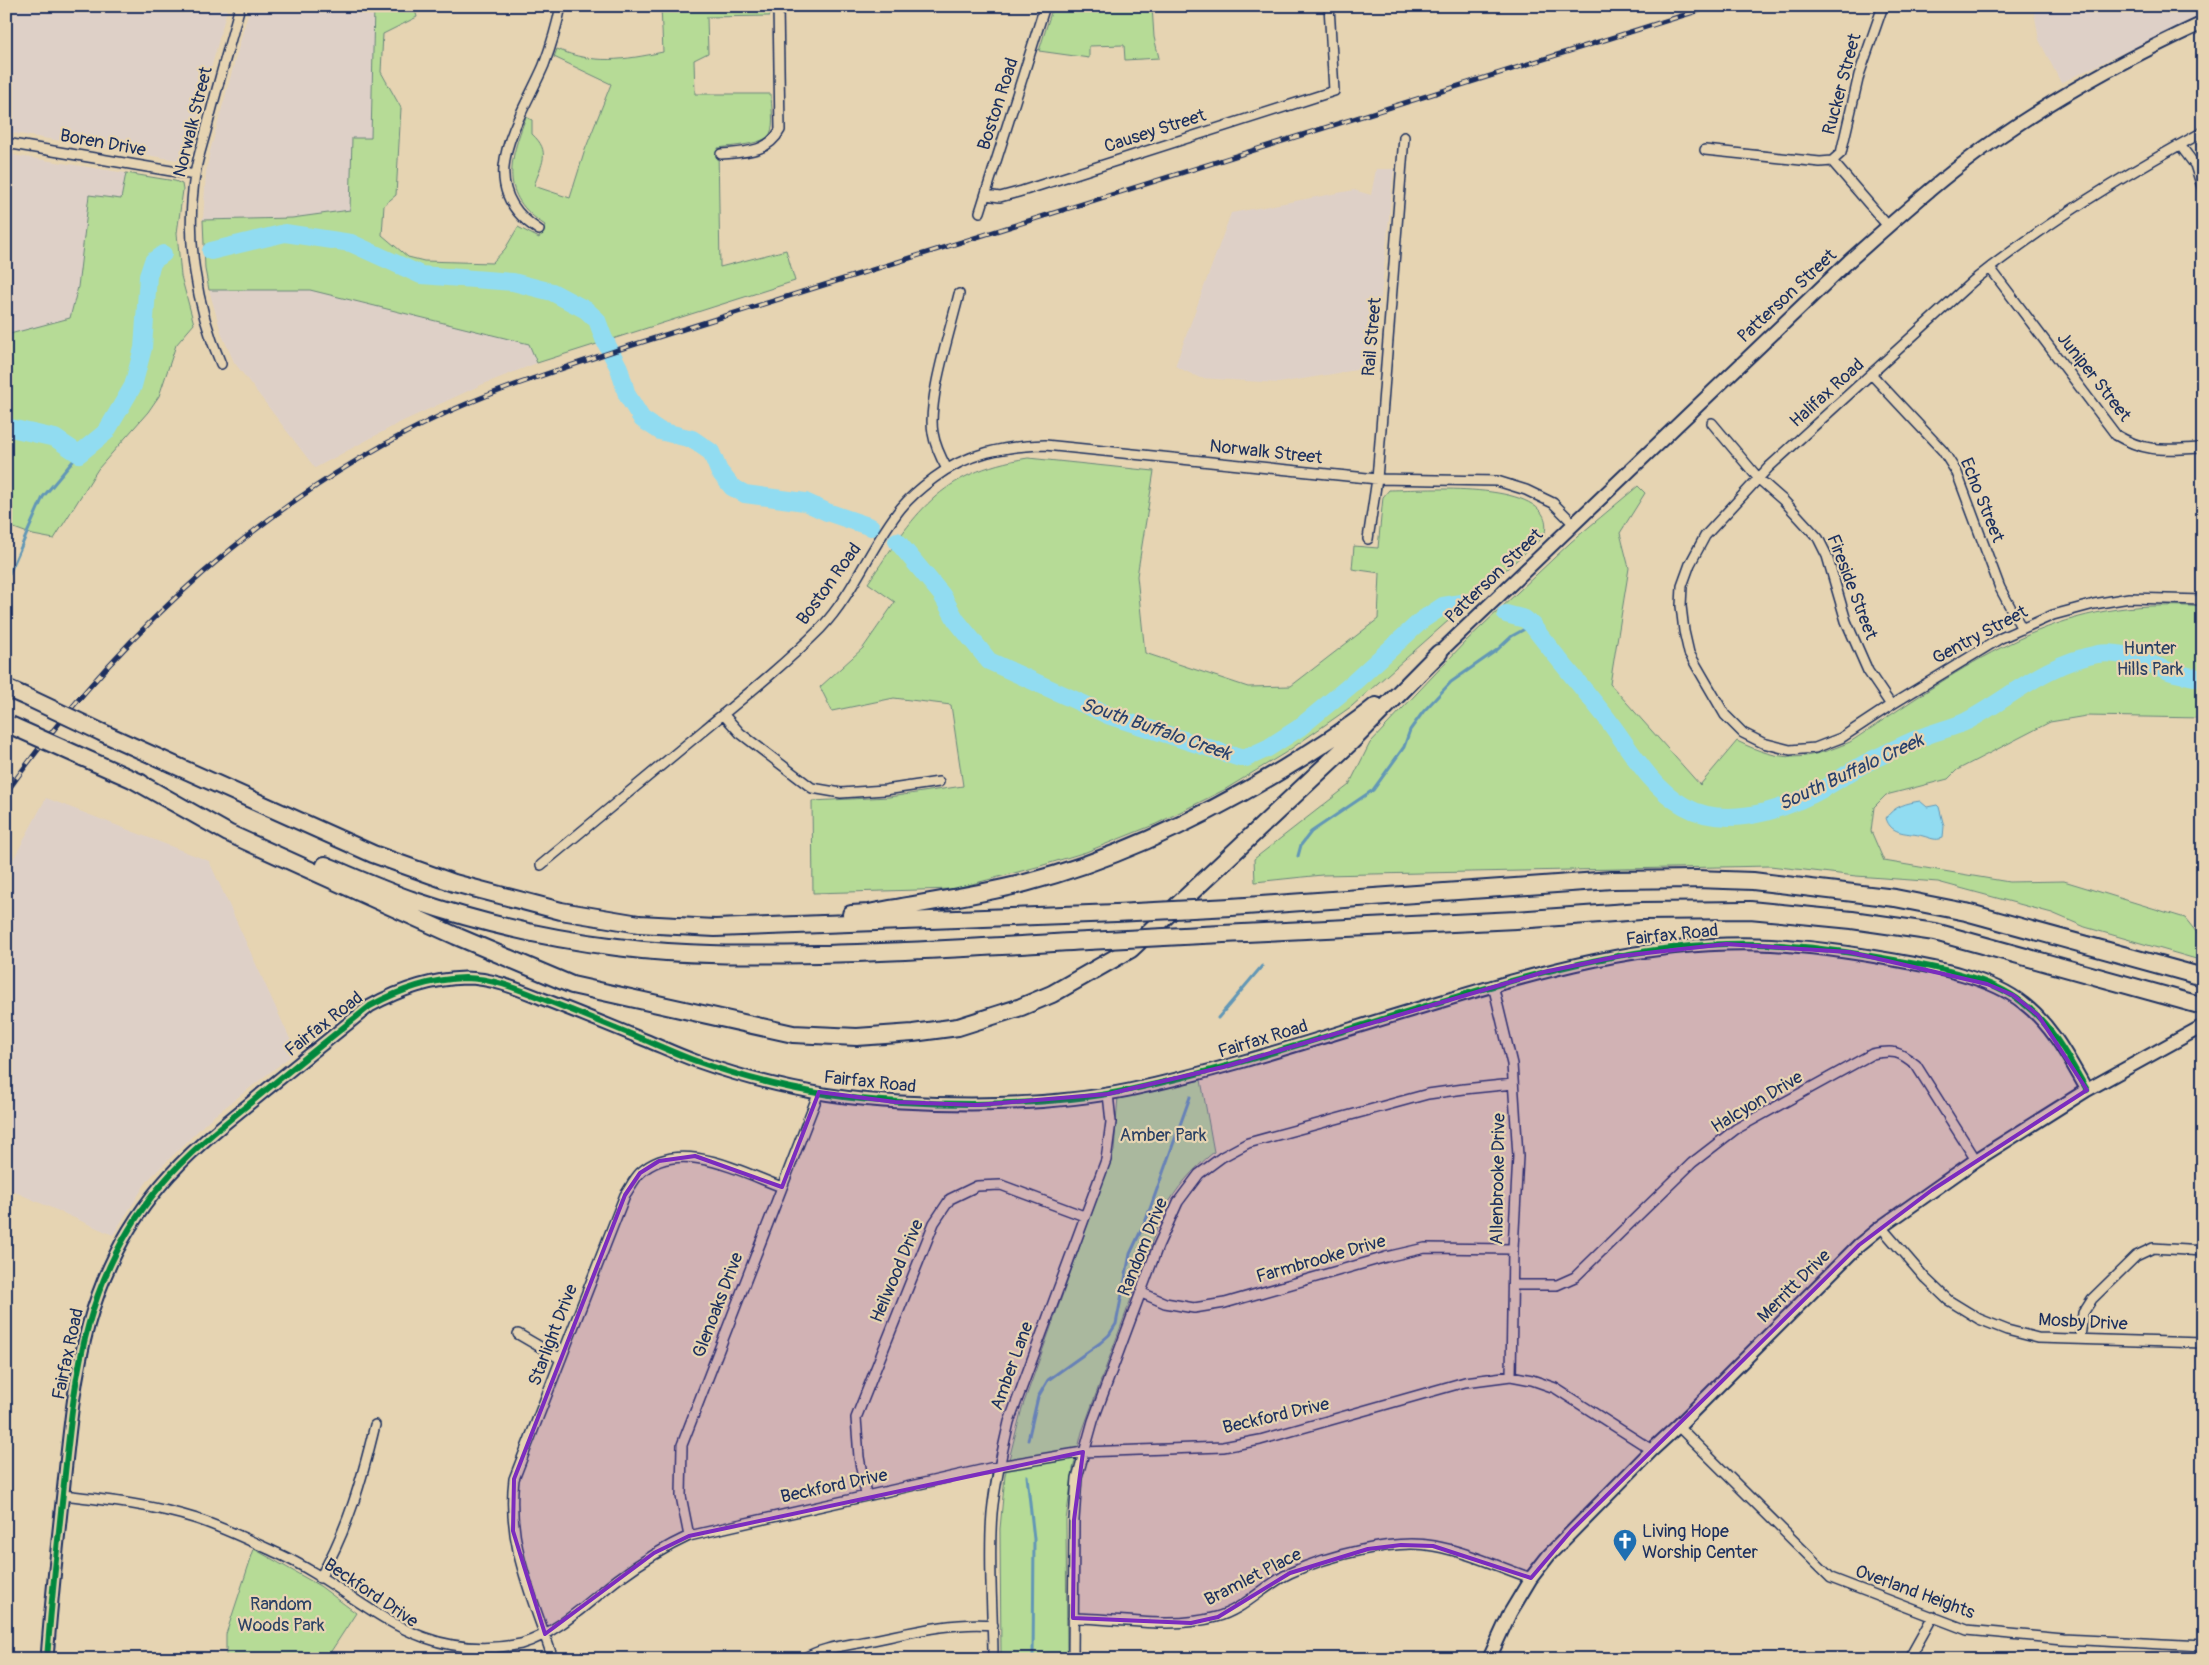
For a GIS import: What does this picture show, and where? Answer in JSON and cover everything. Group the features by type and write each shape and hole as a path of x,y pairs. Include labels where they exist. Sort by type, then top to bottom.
{"highway":[{"path":"132,779 228,833 456,936 572,985 793,1034 857,1037 913,1033 958,1026 1021,1007 1052,994 1132,949 1352,741 1439,653"},
{"path":"716,928 795,918 869,913 1025,883 1101,859 1155,837 1232,800 1319,747 1373,708 1439,653"},
{"path":"6,688 373,854 454,883 561,911 639,924 716,928 1116,913 1231,907 1612,880 1696,879 1753,881 1886,897 1966,912 2203,977"},
{"path":"8,724 316,862 412,900 499,925 553,937 616,947 701,955 888,952 1516,920 1640,911 1750,910 1852,920 1935,932 2203,1006"}],"main road":[{"name":"Patterson Street","path":"1439,653 1573,523 1888,226 1962,164 2092,79 2144,50 2203,23"},
{"name":"Merritt Drive","path":"1489,1659 1510,1613 1531,1578 1571,1531 1860,1245 1881,1227 1976,1160 2088,1090 2203,1026"}],"street":[{"name":"Norwalk Street","path":"221,364 209,337 200,302 192,252 195,175 240,6"},
{"path":"539,230 520,216 512,205 505,189 503,167 506,149 546,59 561,6"},
{"path":"720,154 762,149 770,144 780,130 778,6"},
{"name":"Boston Road","path":"980,212 1045,6"},
{"name":"Causey Street","path":"986,195 1000,197 1022,191 1334,91 1329,6"},
{"name":"Rucker Street","path":"1705,150 1820,162 1832,161 1841,153 1859,75 1883,6"},
{"name":"Halifax Road","path":"1790,750 1763,743 1744,732 1725,715 1689,653 1683,622 1682,586 1690,564 1704,536 1759,478 1990,268 2087,199 2203,132"},
{"name":"Rail Street","path":"1368,539 1376,480 1404,137"},
{"name":"Boren Drive","path":"6,143 195,175"},
{"path":"2180,145 2195,165 2203,190"},
{"path":"1832,161 1888,226"},
{"name":"Juniper Street","path":"1990,268 2116,435 2132,444 2153,450 2203,448"},
{"path":"947,469 939,453 932,424 935,394 959,294"},
{"name":"Echo Street","path":"1872,375 1943,451 1957,473 1982,546 2000,588 2022,629"},
{"name":"Fireside Street","path":"1712,423 1759,478 1784,501 1818,538 1827,556 1846,621 1868,671 1890,704"},
{"name":"Norwalk Street","path":"947,469 984,452 1007,447 1044,445 1376,480 1497,481 1526,490 1553,503 1573,523"},
{"name":"Boston Road","path":"541,865 723,714 822,626 847,593 900,509 924,486 947,469"},
{"path":"2202,600 2203,589"},
{"name":"Gentry Street","path":"1790,750 1815,748 1842,738 1890,704 2001,638 2053,615 2094,604 2129,598 2202,600"},
{"path":"723,714 740,733 812,788 841,793 885,790 939,782"},
{"name":"Fairfax Road","path":"48,1659 56,1551 75,1385 87,1324 108,1270 136,1220 160,1186 190,1154 370,1006 392,994 440,980 467,978 488,980 598,1020 694,1060 750,1077 819,1092 895,1102 977,1105 1108,1094 1223,1067 1493,985 1592,961 1679,948 1757,944 1849,952 1910,963 1966,977 2013,995 2050,1029 2088,1090"},
{"name":"Allenbrooke Drive","path":"1493,985 1512,1064 1518,1156 1513,1249 1511,1376"},
{"name":"Halcyon Drive","path":"1513,1285 1558,1285 1575,1277 1692,1163 1736,1129 1872,1054 1889,1051 1902,1053 1916,1065 1976,1160"},
{"name":"Random Drive","path":"1073,1659 1074,1520 1078,1478 1083,1452 1158,1246 1178,1202 1199,1174 1222,1157 1248,1143 1428,1094 1464,1088 1513,1084"},
{"name":"Glenoaks Drive","path":"689,1536 681,1496 682,1445 819,1092"},
{"name":"Amber Lane","path":"992,1659 992,1521 999,1466 1009,1422 1106,1160 1111,1122 1108,1094"},
{"name":"Starlight Drive","path":"553,1659 518,1553 513,1531 511,1504 514,1479 625,1195 640,1173 659,1161 694,1156 782,1187"},
{"name":"Heilwood Drive","path":"866,1495 858,1457 856,1418 934,1224 950,1200 977,1186 1001,1185 1084,1216"},
{"name":"Mosby Drive","path":"1881,1227 1925,1278 1950,1301 1979,1319 2007,1330 2038,1338 2203,1343"},
{"name":"Farmbrooke Drive","path":"1142,1293 1164,1303 1194,1308 1225,1303 1386,1257 1425,1248 1513,1249"},
{"path":"2080,1338 2084,1313 2092,1300 2136,1256 2153,1248 2203,1251"},
{"path":"518,1334 561,1359"},
{"name":"Beckford Drive","path":"63,1495 143,1505 195,1518 279,1554 320,1578 395,1631 416,1642 436,1648 495,1651 522,1644 545,1634 654,1552 689,1536 999,1466 1083,1452 1223,1447 1260,1440 1465,1382 1511,1376 1532,1380 1555,1388 1652,1450"},
{"path":"320,1578 334,1552 359,1491 375,1426"},
{"name":"Overland Heights","path":"1678,1426 1831,1578 1967,1630 2002,1635 2203,1646"},
{"name":"Bramlet Place","path":"1073,1618 1191,1623 1218,1617 1243,1604 1290,1573 1368,1549 1401,1544 1433,1546 1531,1578"},
{"path":"1909,1659 1933,1616"},
{"path":"803,1659 820,1652 936,1628 978,1624 993,1625"}],"highlighted area":[{"path":"1726,944 1849,952 1987,984 2013,995 2038,1015 2087,1090 1932,1190 1859,1245 1571,1531 1531,1578 1433,1546 1401,1545 1368,1549 1290,1573 1218,1617 1191,1623 1073,1618 1074,1520 1083,1452 689,1536 654,1553 545,1634 513,1531 514,1479 625,1195 640,1173 659,1161 695,1156 782,1187 819,1092 895,1102 977,1105 1108,1094 1223,1067 1544,972 1620,956"}],"shaded area":[{"path":"6,6 228,6 188,154 184,158 177,160 6,132"},
{"path":"250,6 374,6 371,138 352,138 350,210 292,218 203,220 206,172 210,151"},
{"path":"2033,6 2203,6 2203,14 2061,83 2039,40"},
{"path":"6,154 126,173 121,199 89,196 78,287 70,318 6,335"},
{"path":"1376,169 1394,169 1374,367 1279,383 1200,378 1175,366 1231,213 1354,190 1371,195"},
{"path":"209,290 310,290 529,344 537,363 481,385 401,422 315,468 234,362 222,335"},
{"path":"46,798 209,861 296,1052 210,1119 148,1180 113,1235 6,1188 6,873"}],"green space":[{"path":"374,6 414,6 417,17 383,34 381,72 401,108 396,195 384,205 382,235 408,257 424,261 492,263 505,249 518,227 539,238 545,225 530,214 520,202 514,190 512,163 526,117 532,120 532,134 538,140 543,153 542,165 534,186 570,198 585,150 611,84 554,57 557,49 584,57 609,60 663,52 661,6 770,6 770,16 707,17 708,53 694,60 695,94 771,94 772,125 767,138 754,143 718,148 720,267 786,250 795,281 537,363 529,344 310,290 209,290 205,269 203,220 292,218 350,210 352,138 371,138"},
{"path":"1053,6 1152,6 1154,37 1159,58 1125,60 1124,45 1089,46 1089,58 1039,51"},
{"path":"126,173 175,181 182,184 183,190 177,233 181,276 194,324 176,345 159,396 148,412 98,469 54,539 33,535 6,525 6,335 70,318 78,287 89,195 121,199"},
{"path":"1028,458 1154,471 1137,576 1145,653 1248,687 1291,686 1378,619 1380,573 1352,569 1354,546 1378,548 1383,497 1389,490 1457,489 1486,491 1512,496 1532,504 1544,517 1544,536 1352,706 1285,753 1224,790 1156,824 1086,852 953,889 813,893 812,801 889,797 963,786 951,705 894,698 832,711 820,687 863,648 895,602 868,583 900,536 932,500 950,486 972,474 997,465"},
{"name":"Hunter Hills Park","path":"1638,486 1645,493 1620,533 1629,568 1610,684 1700,785 1737,741 1767,753 1794,757 1820,753 1834,748 1850,742 1920,695 1991,653 2028,635 2067,621 2107,611 2150,606 2203,607 2203,718 2086,716 2050,722 1957,770 1948,779 1886,795 1874,807 1871,831 1884,861 2009,882 2064,881 2185,918 2197,933 2203,935 2203,961 2085,927 2052,913 1938,882 1856,876 1770,866 1322,875 1255,882 1254,859 1349,785 1370,743 1465,642 1571,542"},
{"name":"Amber Park","path":"1201,1080 1214,1152 1185,1179 1163,1212 1082,1432 1073,1469 1066,1520 1067,1659 1001,1659 1000,1529 1005,1475 1022,1408 1114,1151 1118,1096"},
{"name":"Random Woods Park","path":"254,1549 320,1586 356,1613 326,1659 226,1659 226,1634"}],"water":[{"path":"1920,801 1927,807 1937,805 1939,807 1944,826 1943,838 1935,839 1896,831 1888,824 1886,818 1897,808"}],"waterway":[{"name":"South Buffalo Creek","path":"211,251 285,233 351,243 421,275 513,282 552,292 586,310 597,320 604,339 619,368 627,395 642,419 660,431 692,439 711,452 719,471 732,487 745,494 805,502 827,512 871,527"},
{"name":"South Buffalo Creek","path":"6,427 55,438 79,454 106,432 133,386 143,348 148,276 153,261 163,254"},
{"path":"6,581 43,497 79,454"},
{"name":"South Buffalo Creek","path":"897,541 942,595 956,620 989,661 1110,716 1240,758 1246,758 1268,748 1299,728 1352,684 1422,620 1443,606 1461,603"},
{"name":"South Buffalo Creek","path":"1506,614 1525,619 1532,625 1605,716 1640,765 1660,788 1684,806 1699,813 1715,816 1748,816 1796,802 1819,791 1866,763 1912,741 1967,721 2045,673 2079,659 2098,654 2118,654 2138,659 2175,673 2203,679"},
{"path":"1298,856 1301,845 1311,832 1373,790 1404,747 1410,730 1423,712 1451,682 1497,650 1512,636 1532,625"},
{"path":"1218,1018 1262,966"},
{"path":"1028,1440 1038,1397 1048,1380 1100,1343 1109,1335 1116,1324 1130,1254 1146,1220 1190,1097"},
{"path":"1027,1476 1034,1539 1033,1659"}],"railway":[{"path":"6,793 50,734 98,677 149,623 203,573 260,526 321,483 384,445 450,411 512,386 617,350 1713,6"}],"cycle path":[{"path":"47,1659 67,1450 78,1369 98,1293 114,1256 135,1220 161,1185 203,1142 370,1006 415,986 465,978 495,982 568,1009 696,1061 746,1077 797,1089 849,1098 901,1102 987,1104 1073,1099 1129,1090 1168,1081 1245,1061 1475,991 1595,960 1676,947 1717,944 1792,946 1826,949 1910,963 1962,974 1995,986 2023,1003 2052,1032 2087,1090"}],"place":[{"name":"Living Hope Worship Center","path":"1625,1562"}]}
